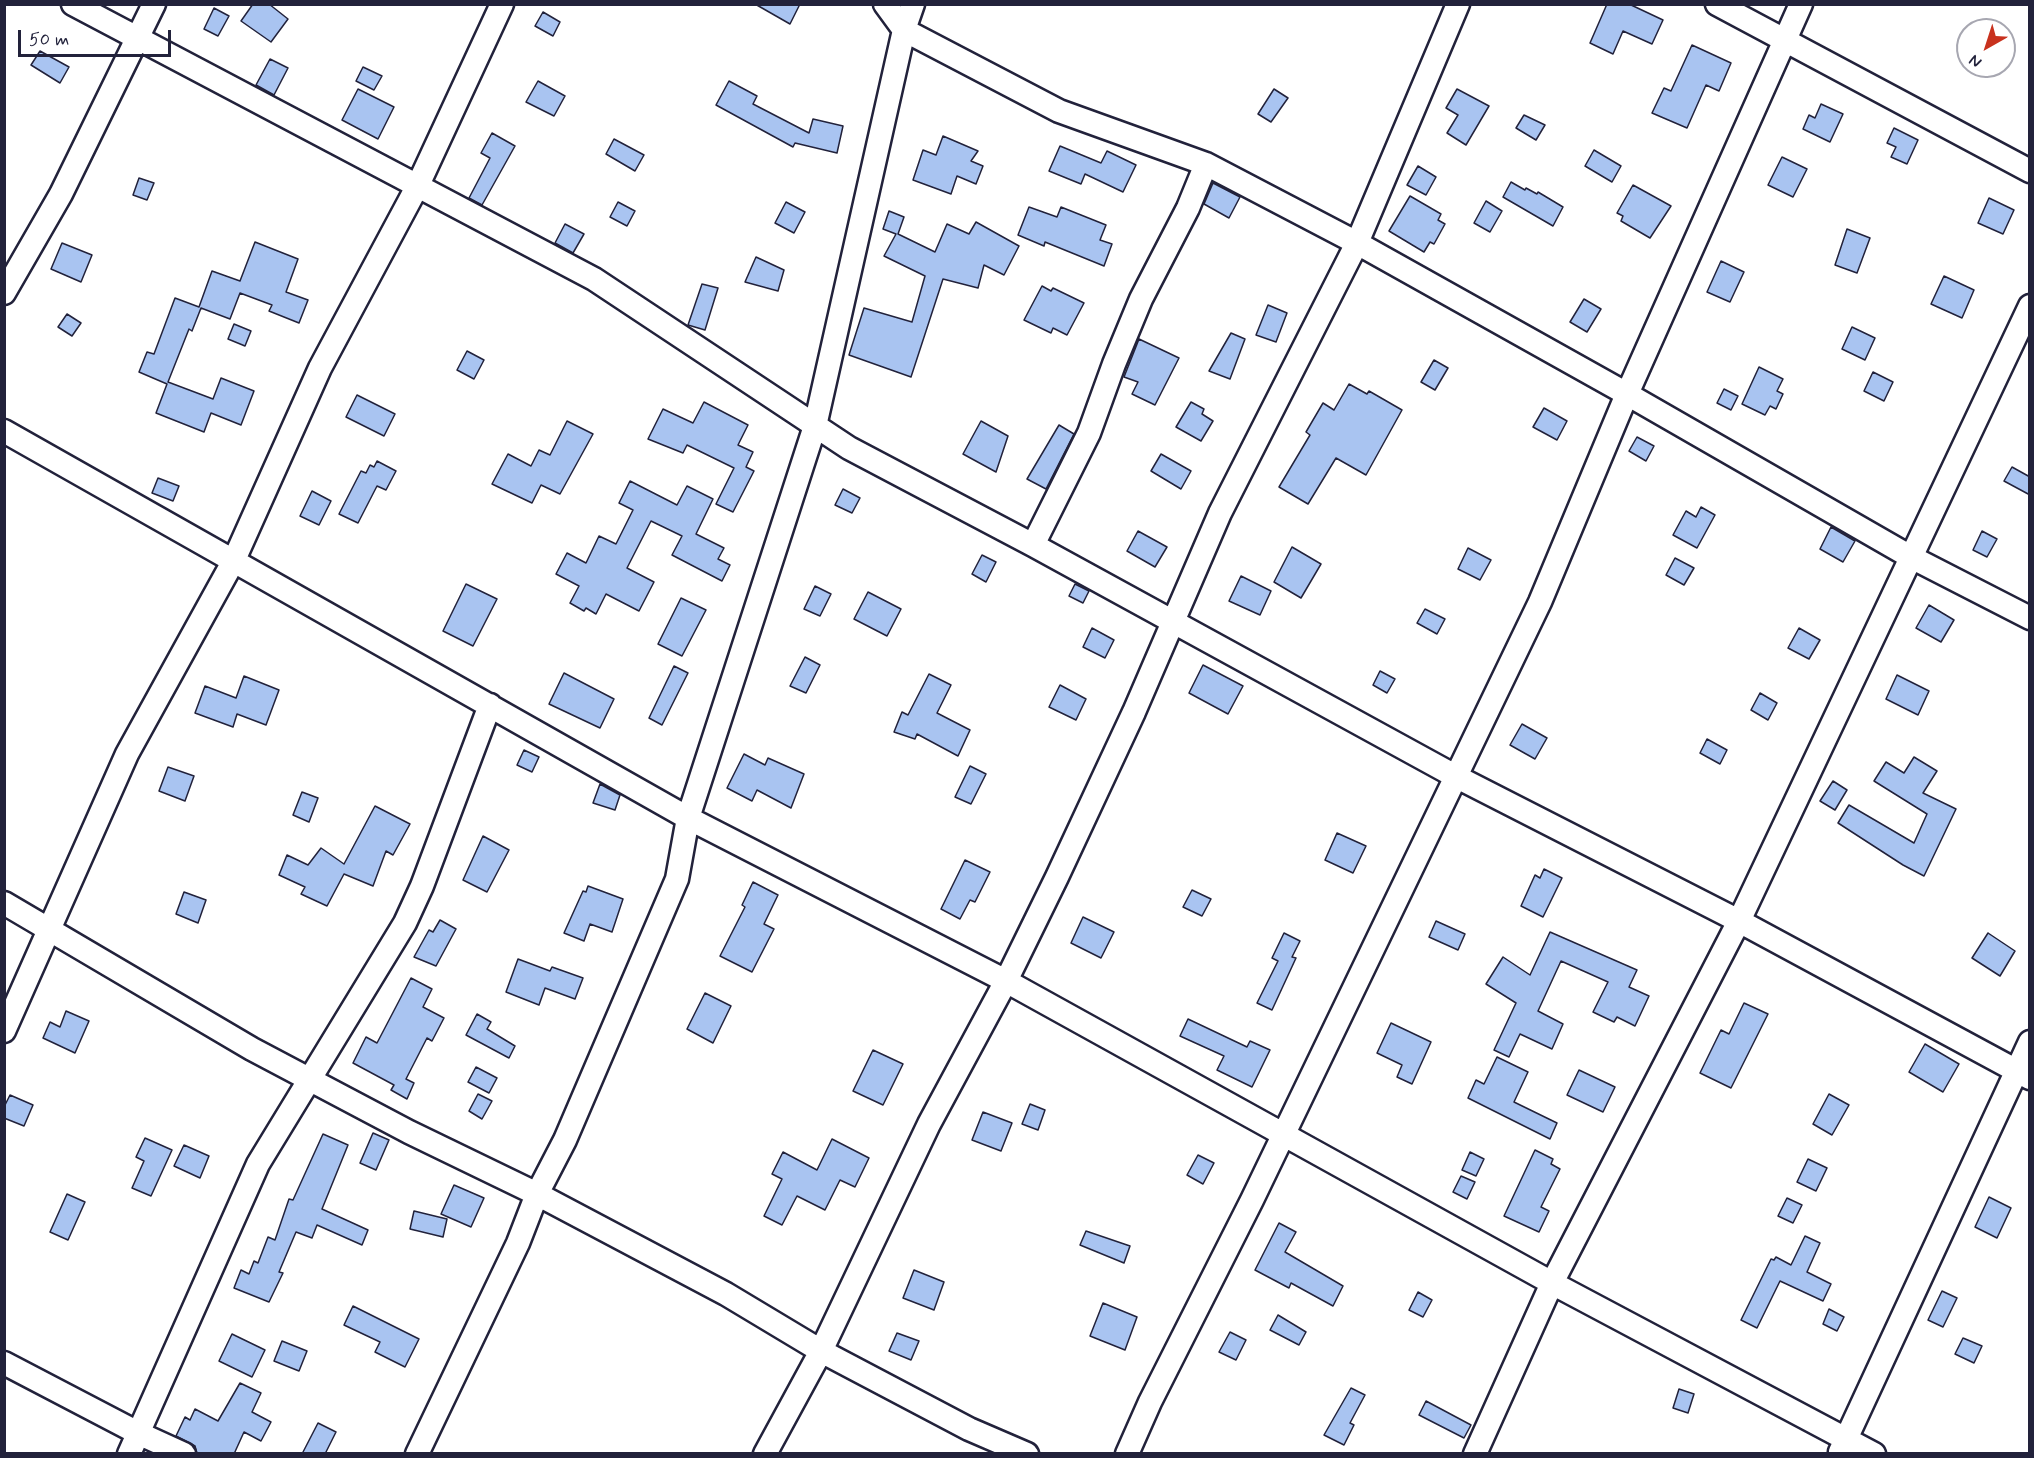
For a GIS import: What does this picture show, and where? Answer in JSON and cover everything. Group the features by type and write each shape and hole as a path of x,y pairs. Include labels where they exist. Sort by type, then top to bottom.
{"street":[{"path":"73,4 594,279 849,448 1033,545 1455,776 1739,921 2023,1074"},
{"path":"4,293 61,194 154,4"},
{"path":"4,1031 51,930 127,754 234,560 320,368 418,185 502,4"},
{"path":"885,4 904,30 1059,111 1206,164 1357,243 1628,394 1910,556 2030,618"},
{"path":"417,1454 518,1243 537,1194 565,1140 677,879 688,818 815,426 904,30 913,4"},
{"path":"765,1454 821,1351 929,1124 1006,981 1134,712 1220,513 1357,243 1458,4"},
{"path":"1717,4 2030,171"},
{"path":"1127,1454 1150,1402 1283,1135 1540,602 1628,394 1784,38 1802,4"},
{"path":"1033,545 1089,433 1141,299 1188,208 1206,164"},
{"path":"1475,1454 1552,1283 1739,921 2030,306"},
{"path":"4,431 688,818 1006,981 1843,1446 1874,1454"},
{"path":"129,1454 258,1164 405,924 422,886 490,705"},
{"path":"4,903 243,1043 410,1132 537,1194 726,1294 821,1351 969,1429 1027,1454"},
{"path":"1843,1446 2023,1074 2030,1042"},
{"path":"4,1363 138,1433 184,1454"}],"building":[{"path":"253,4 269,4 288,19 271,42 241,21"},
{"path":"755,4 800,4 790,24"},
{"path":"1607,4 1629,4 1663,20 1652,44 1623,31 1613,54 1590,43"},
{"path":"214,8 229,16 218,36 204,29"},
{"path":"543,12 560,22 553,36 535,26"},
{"path":"1692,45 1731,63 1719,91 1706,85 1687,128 1652,113 1664,88 1671,91"},
{"path":"40,51 69,67 60,83 31,65"},
{"path":"270,59 288,68 274,95 256,85"},
{"path":"363,67 382,76 374,90 356,81"},
{"path":"538,81 565,96 554,116 526,102"},
{"path":"729,81 757,96 753,104 809,133 813,119 843,126 837,153 795,143 793,147 716,105"},
{"path":"358,89 394,107 378,139 342,120"},
{"path":"1274,89 1288,98 1271,122 1258,114"},
{"path":"1457,89 1489,106 1466,145 1447,133 1458,115 1446,108"},
{"path":"1821,104 1843,114 1830,142 1803,129 1809,115 1815,118"},
{"path":"1524,115 1545,125 1536,140 1516,128"},
{"path":"1894,128 1918,140 1907,164 1891,157 1896,147 1887,143"},
{"path":"492,133 515,146 482,205 469,198 490,158 481,153"},
{"path":"943,136 978,151 971,161 983,166 976,184 957,176 951,194 913,180 923,150 936,155"},
{"path":"614,139 644,155 635,171 606,154"},
{"path":"1060,146 1101,163 1107,151 1136,165 1123,192 1085,174 1081,184 1049,171"},
{"path":"1594,150 1621,166 1612,182 1585,166"},
{"path":"1782,157 1807,169 1793,197 1768,185"},
{"path":"1418,166 1436,177 1426,195 1407,185"},
{"path":"139,178 154,183 147,200 133,195"},
{"path":"1511,182 1525,190 1526,188 1537,194 1538,192 1563,207 1553,226 1503,197"},
{"path":"1213,183 1240,197 1229,218 1204,204"},
{"path":"1633,185 1671,206 1650,238 1621,221 1623,216 1617,213"},
{"path":"1410,196 1441,214 1438,220 1445,224 1434,244 1430,242 1424,252 1389,231"},
{"path":"1989,198 2014,210 2003,234 1978,223"},
{"path":"1486,201 1502,211 1490,232 1474,223"},
{"path":"618,202 635,211 627,226 610,217"},
{"path":"786,202 805,212 794,233 775,223"},
{"path":"1029,207 1057,217 1061,207 1106,225 1100,240 1112,244 1104,266 1045,242 1044,246 1018,235"},
{"path":"889,211 904,217 898,234 935,252 947,224 969,234 976,222 1019,246 1004,275 984,265 978,288 943,279 911,377 849,355 864,308 912,322 925,276 884,256 896,234 883,229"},
{"path":"565,224 584,234 573,253 555,243"},
{"path":"1847,229 1870,238 1857,273 1835,265"},
{"path":"255,242 298,259 286,292 308,300 299,323 269,311 272,305 240,293 230,319 201,308 192,331 189,329 168,382 213,399 221,378 254,391 241,425 211,413 204,432 156,413 167,384 139,372 147,352 154,354 175,298 199,307 212,271 240,281"},
{"path":"62,243 92,255 81,282 51,269"},
{"path":"756,257 784,270 778,291 745,282"},
{"path":"1721,261 1744,272 1730,302 1707,292"},
{"path":"1944,276 1974,290 1962,318 1931,304"},
{"path":"702,284 718,288 705,330 688,325"},
{"path":"1042,286 1051,291 1053,288 1084,303 1067,335 1053,328 1051,333 1024,320"},
{"path":"1584,299 1601,309 1587,332 1570,322"},
{"path":"1268,305 1287,313 1276,342 1256,335"},
{"path":"67,314 81,323 72,336 58,327"},
{"path":"234,324 251,331 245,346 228,339"},
{"path":"1852,327 1875,338 1865,360 1842,349"},
{"path":"1231,333 1245,339 1230,379 1209,371"},
{"path":"1139,339 1179,358 1155,405 1132,394 1138,382 1124,377"},
{"path":"467,351 484,360 474,379 457,370"},
{"path":"1434,360 1448,368 1435,390 1421,382"},
{"path":"1759,367 1783,379 1777,391 1783,394 1776,409 1770,406 1765,415 1742,404"},
{"path":"1873,372 1893,382 1884,401 1864,391"},
{"path":"1349,384 1367,394 1369,391 1402,410 1366,475 1336,458 1308,504 1279,487 1310,435 1306,432 1323,403 1334,410"},
{"path":"1724,389 1738,396 1731,410 1717,403"},
{"path":"357,395 395,414 384,436 346,417"},
{"path":"704,402 748,425 738,445 753,452 746,467 754,471 733,512 716,504 734,468 687,445 683,453 648,439 663,409 693,423"},
{"path":"1191,402 1204,409 1202,414 1213,421 1201,441 1176,427"},
{"path":"1544,408 1567,421 1557,440 1533,427"},
{"path":"567,421 593,434 560,494 541,485 532,503 492,484 508,454 531,466 539,450 550,455"},
{"path":"981,421 1008,436 996,472 963,454"},
{"path":"1059,425 1074,434 1046,489 1027,479"},
{"path":"1637,437 1654,446 1646,461 1629,451"},
{"path":"1161,454 1191,471 1181,489 1151,471"},
{"path":"377,461 396,471 386,490 377,486 358,523 339,514 361,471 366,473 370,465 374,467"},
{"path":"2012,467 2030,477 2030,495 2004,481"},
{"path":"158,478 179,486 173,501 152,493"},
{"path":"630,481 677,505 687,486 713,499 696,534 724,548 718,559 730,565 722,581 672,555 682,536 651,521 627,568 654,582 639,611 606,594 596,614 586,608 584,611 570,603 579,586 556,574 567,553 586,563 599,536 616,544 633,510 619,503"},
{"path":"843,489 860,498 852,513 835,505"},
{"path":"312,491 331,501 319,525 300,516"},
{"path":"1701,507 1715,515 1697,548 1673,535 1686,511 1696,517"},
{"path":"1831,527 1855,541 1843,562 1820,549"},
{"path":"1138,531 1167,547 1155,567 1127,551"},
{"path":"1982,531 1997,539 1987,557 1973,550"},
{"path":"1292,547 1321,564 1301,598 1274,582"},
{"path":"1468,548 1491,560 1480,580 1458,569"},
{"path":"982,555 996,562 986,582 972,574"},
{"path":"1675,558 1694,568 1684,585 1666,575"},
{"path":"1241,576 1271,591 1260,615 1229,601"},
{"path":"466,584 497,599 473,646 443,631"},
{"path":"1075,584 1089,591 1083,603 1069,596"},
{"path":"815,586 831,594 820,616 804,609"},
{"path":"868,592 901,609 887,636 854,619"},
{"path":"681,598 706,610 682,656 658,644"},
{"path":"1929,605 1954,620 1941,642 1916,628"},
{"path":"1425,609 1445,619 1437,634 1417,623"},
{"path":"1092,628 1114,640 1105,658 1083,647"},
{"path":"1799,628 1820,640 1809,659 1788,648"},
{"path":"805,657 820,665 806,693 790,686"},
{"path":"1203,665 1243,686 1228,714 1189,693"},
{"path":"674,666 688,673 662,725 649,718"},
{"path":"1380,671 1395,679 1387,693 1373,685"},
{"path":"564,673 614,699 600,728 549,704"},
{"path":"929,674 951,685 937,713 970,730 958,756 917,734 915,739 894,732 902,712 908,715"},
{"path":"1897,675 1929,691 1918,715 1886,699"},
{"path":"244,676 279,690 266,725 237,714 233,727 195,713 205,686 236,698"},
{"path":"1060,685 1086,699 1076,720 1049,707"},
{"path":"1760,693 1777,703 1768,720 1751,710"},
{"path":"1522,724 1547,738 1535,759 1510,745"},
{"path":"1707,739 1727,750 1720,764 1700,753"},
{"path":"524,750 539,757 532,772 517,765"},
{"path":"744,754 765,765 768,758 804,774 791,808 757,790 752,801 727,788"},
{"path":"1914,757 1937,771 1923,793 1956,809 1924,876 1838,823 1849,805 1914,843 1927,814 1874,781 1886,762 1904,773"},
{"path":"970,766 986,774 971,804 955,797"},
{"path":"168,767 194,776 185,801 159,791"},
{"path":"1833,781 1847,790 1835,810 1820,801"},
{"path":"600,784 620,795 615,810 593,803"},
{"path":"302,792 318,798 309,822 293,815"},
{"path":"375,806 410,824 393,855 386,851 373,886 344,874 327,906 301,894 305,887 279,875 287,855 308,865 321,848 344,864"},
{"path":"1337,833 1366,846 1353,873 1325,860"},
{"path":"483,836 509,850 487,892 463,880"},
{"path":"965,860 990,872 975,902 970,900 960,919 941,909"},
{"path":"1544,869 1562,878 1543,917 1521,906 1535,875 1540,878"},
{"path":"753,882 778,895 764,924 774,929 752,972 720,956 745,907 742,905"},
{"path":"588,886 623,899 612,932 590,924 584,941 564,933 583,891 586,892"},
{"path":"1192,890 1211,899 1202,916 1183,907"},
{"path":"184,892 206,900 198,923 176,914"},
{"path":"1083,917 1114,932 1101,958 1071,943"},
{"path":"440,920 456,929 436,966 414,957 429,930 433,932"},
{"path":"1436,921 1465,934 1458,950 1429,937"},
{"path":"1550,932 1637,970 1629,987 1649,996 1635,1026 1617,1017 1614,1022 1593,1012 1608,982 1561,961 1538,1011 1563,1024 1552,1049 1520,1034 1509,1057 1494,1050 1516,1003 1486,984 1503,957 1530,975"},
{"path":"1284,933 1300,941 1292,957 1296,958 1272,1010 1257,1003 1278,961 1272,958"},
{"path":"1988,933 2015,951 2000,976 1972,958"},
{"path":"518,959 550,971 552,967 583,978 575,999 545,988 539,1005 506,992"},
{"path":"411,978 432,989 423,1007 444,1018 432,1041 427,1038 406,1079 414,1083 407,1099 391,1090 394,1085 353,1063 366,1037 377,1043"},
{"path":"705,993 731,1006 713,1043 687,1029"},
{"path":"1744,1003 1768,1014 1731,1088 1700,1073 1721,1030 1729,1034"},
{"path":"66,1011 89,1021 75,1053 43,1038 50,1022 60,1027"},
{"path":"477,1014 491,1022 487,1029 515,1046 509,1058 466,1035"},
{"path":"1188,1019 1247,1047 1250,1041 1270,1050 1252,1087 1217,1070 1224,1056 1180,1036"},
{"path":"1391,1023 1431,1042 1412,1084 1397,1077 1402,1065 1377,1053"},
{"path":"1925,1044 1959,1064 1943,1092 1909,1072"},
{"path":"873,1050 903,1064 883,1105 853,1091"},
{"path":"1497,1057 1528,1072 1514,1102 1557,1123 1550,1139 1468,1098 1476,1080 1484,1084"},
{"path":"476,1067 497,1078 489,1093 468,1082"},
{"path":"1579,1070 1615,1087 1603,1112 1567,1095"},
{"path":"478,1094 492,1101 482,1119 469,1111"},
{"path":"1829,1094 1849,1105 1832,1135 1813,1124"},
{"path":"10,1095 33,1105 24,1126 4,1118 4,1107"},
{"path":"1030,1104 1045,1110 1038,1130 1022,1124"},
{"path":"983,1112 1012,1123 1001,1151 972,1140"},
{"path":"373,1133 389,1140 376,1170 360,1163"},
{"path":"323,1134 348,1145 322,1209 368,1230 362,1245 317,1225 312,1238 296,1232 279,1272 283,1273 269,1302 234,1288 241,1270 249,1274 254,1261 258,1263 268,1237 275,1240 289,1199 293,1200"},
{"path":"145,1138 172,1150 151,1196 132,1188 144,1161 136,1157"},
{"path":"832,1139 869,1158 855,1187 840,1180 825,1210 797,1196 782,1225 764,1216 782,1179 772,1174 783,1152 817,1170"},
{"path":"184,1145 209,1156 200,1178 174,1166"},
{"path":"1535,1150 1553,1159 1551,1164 1560,1169 1541,1207 1549,1211 1539,1232 1504,1216"},
{"path":"1470,1152 1484,1159 1476,1176 1462,1170"},
{"path":"1198,1155 1214,1163 1203,1184 1187,1175"},
{"path":"1808,1159 1827,1168 1816,1191 1797,1182"},
{"path":"1461,1176 1475,1182 1467,1199 1453,1192"},
{"path":"454,1185 484,1198 471,1227 441,1214"},
{"path":"67,1194 85,1202 68,1240 50,1232"},
{"path":"1989,1197 2011,1208 1997,1238 1975,1227"},
{"path":"1787,1198 1802,1205 1793,1223 1778,1216"},
{"path":"414,1211 447,1219 443,1237 410,1229"},
{"path":"1279,1223 1296,1232 1285,1252 1343,1286 1333,1306 1291,1283 1289,1288 1255,1270"},
{"path":"1086,1231 1130,1246 1124,1263 1080,1245"},
{"path":"1805,1236 1820,1243 1807,1272 1831,1284 1823,1301 1780,1281 1757,1328 1741,1320 1771,1259 1774,1260 1776,1257 1791,1265"},
{"path":"914,1270 944,1282 934,1310 903,1298"},
{"path":"1942,1291 1957,1298 1943,1327 1928,1320"},
{"path":"1418,1292 1432,1300 1423,1317 1409,1310"},
{"path":"1103,1303 1137,1317 1125,1350 1090,1336"},
{"path":"353,1306 419,1339 405,1367 375,1352 380,1342 344,1325"},
{"path":"1829,1309 1844,1317 1837,1331 1823,1324"},
{"path":"1278,1315 1306,1332 1299,1345 1270,1330"},
{"path":"1230,1332 1246,1340 1236,1360 1219,1352"},
{"path":"897,1333 919,1341 911,1360 889,1351"},
{"path":"232,1334 265,1350 252,1377 219,1361"},
{"path":"1963,1338 1982,1346 1974,1363 1955,1354"},
{"path":"282,1341 307,1351 299,1371 274,1361"},
{"path":"240,1383 261,1393 252,1412 271,1422 261,1441 244,1432 234,1454 197,1454 195,1446 176,1436 185,1417 190,1420 195,1409 218,1421"},
{"path":"1351,1388 1365,1395 1350,1423 1354,1425 1344,1445 1324,1435"},
{"path":"1679,1389 1694,1394 1688,1413 1673,1408"},
{"path":"1426,1401 1471,1425 1464,1438 1419,1415"},
{"path":"318,1423 336,1432 325,1454 302,1454"}]}
